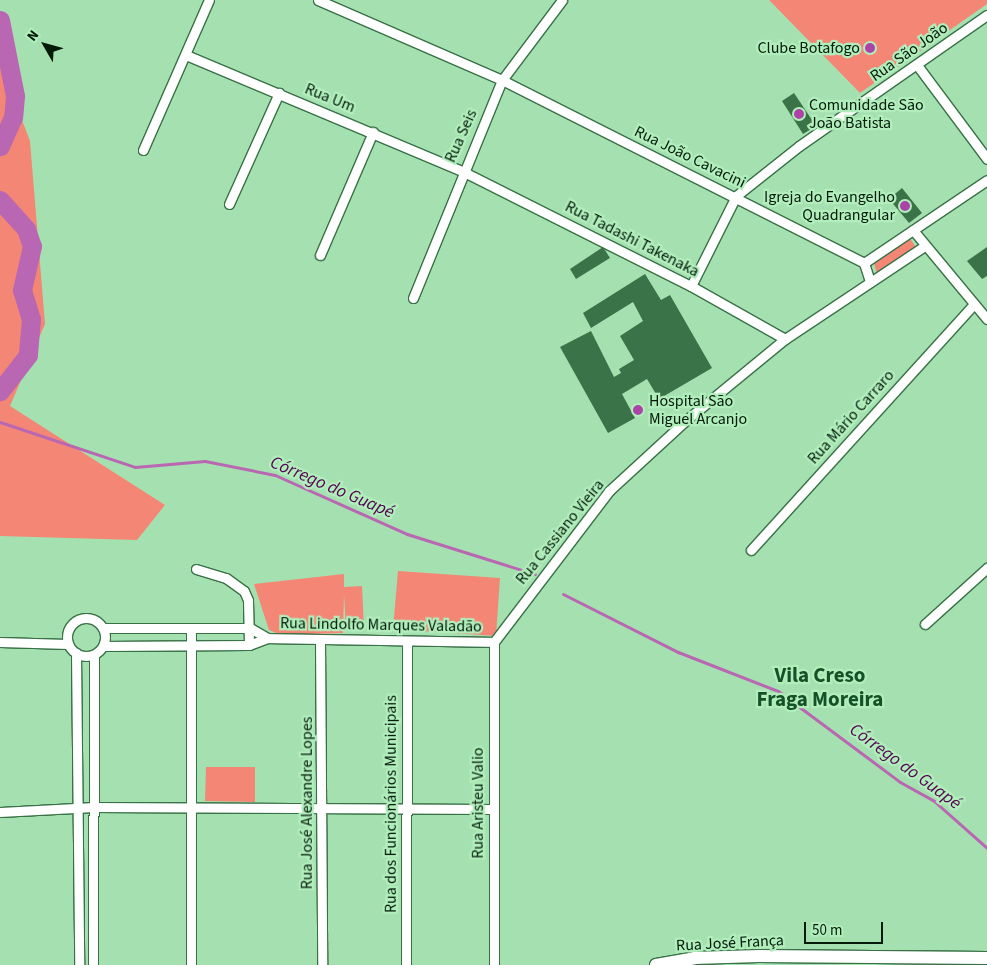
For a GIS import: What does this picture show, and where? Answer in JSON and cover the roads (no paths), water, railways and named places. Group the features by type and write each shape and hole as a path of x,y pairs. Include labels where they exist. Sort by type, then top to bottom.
{"main road":[{"name":"Rua José França","path":"656,965 681,962 759,960 987,958"}],"street":[{"path":"143,150 209,0"},
{"name":"Rua João Cavacini","path":"318,0 502,80 736,196 864,263"},
{"name":"Rua Seis","path":"414,298 462,171 502,80 562,0"},
{"name":"Rua São João","path":"691,286 736,196 799,146 987,15"},
{"name":"Rua Um","path":"186,55 462,171"},
{"path":"917,65 987,159"},
{"path":"229,204 279,93"},
{"path":"320,255 373,132"},
{"name":"Rua Tadashi Takenaka","path":"462,171 691,286 785,339"},
{"path":"870,282 864,263 987,180"},
{"path":"913,230 923,247 987,319"},
{"name":"Rua Cassiano Vieira","path":"494,642 549,566 609,491 785,339 923,247"},
{"name":"Rua Mário Carraro","path":"752,550 974,304"},
{"path":"925,624 987,568"},
{"path":"196,569 226,578 244,591 250,628 249,645"},
{"path":"80,965 74,808 76,654 68,644 70,626 81,618 94,619 103,628 192,630 250,628"},
{"path":"93,965 94,655 103,646 103,628"},
{"name":"Rua Lindolfo Marques Valadão","path":"250,628 268,638"},
{"path":"191,965 192,630"},
{"name":"Rua Lindolfo Marques Valadão","path":"103,646 249,645 268,638 320,641 494,642"},
{"name":"Rua José Alexandre Lopes","path":"320,641 324,810 322,965"},
{"path":"0,642 68,644"},
{"name":"Rua dos Funcionários Municipais","path":"406,965 407,642"},
{"name":"Rua Aristeu Valio","path":"494,642 494,965"},
{"path":"76,654 94,655"},
{"path":"0,812 74,808 405,811 493,809"}],"waterway":[{"path":"0,20 15,96 13,117 0,146"},
{"path":"0,200 26,229 32,246 22,290 31,319 28,355 0,391"},
{"name":"Córrego do Guapé","path":"0,422 135,467 205,461 275,475 407,534 535,574"},
{"name":"Córrego do Guapé","path":"563,594 678,652 778,691 900,782 934,801 987,848"}],"place":[{"name":"Clube Botafogo","path":"870,48"},
{"name":"Comunidade São João Batista","path":"799,114"},
{"name":"Igreja do Evangelho Quadrangular","path":"905,206"},
{"name":"Hospital São Miguel Arcanjo","path":"638,410"}],"district":[{"name":"Vila Creso Fraga Moreira","path":"820,687"}]}
